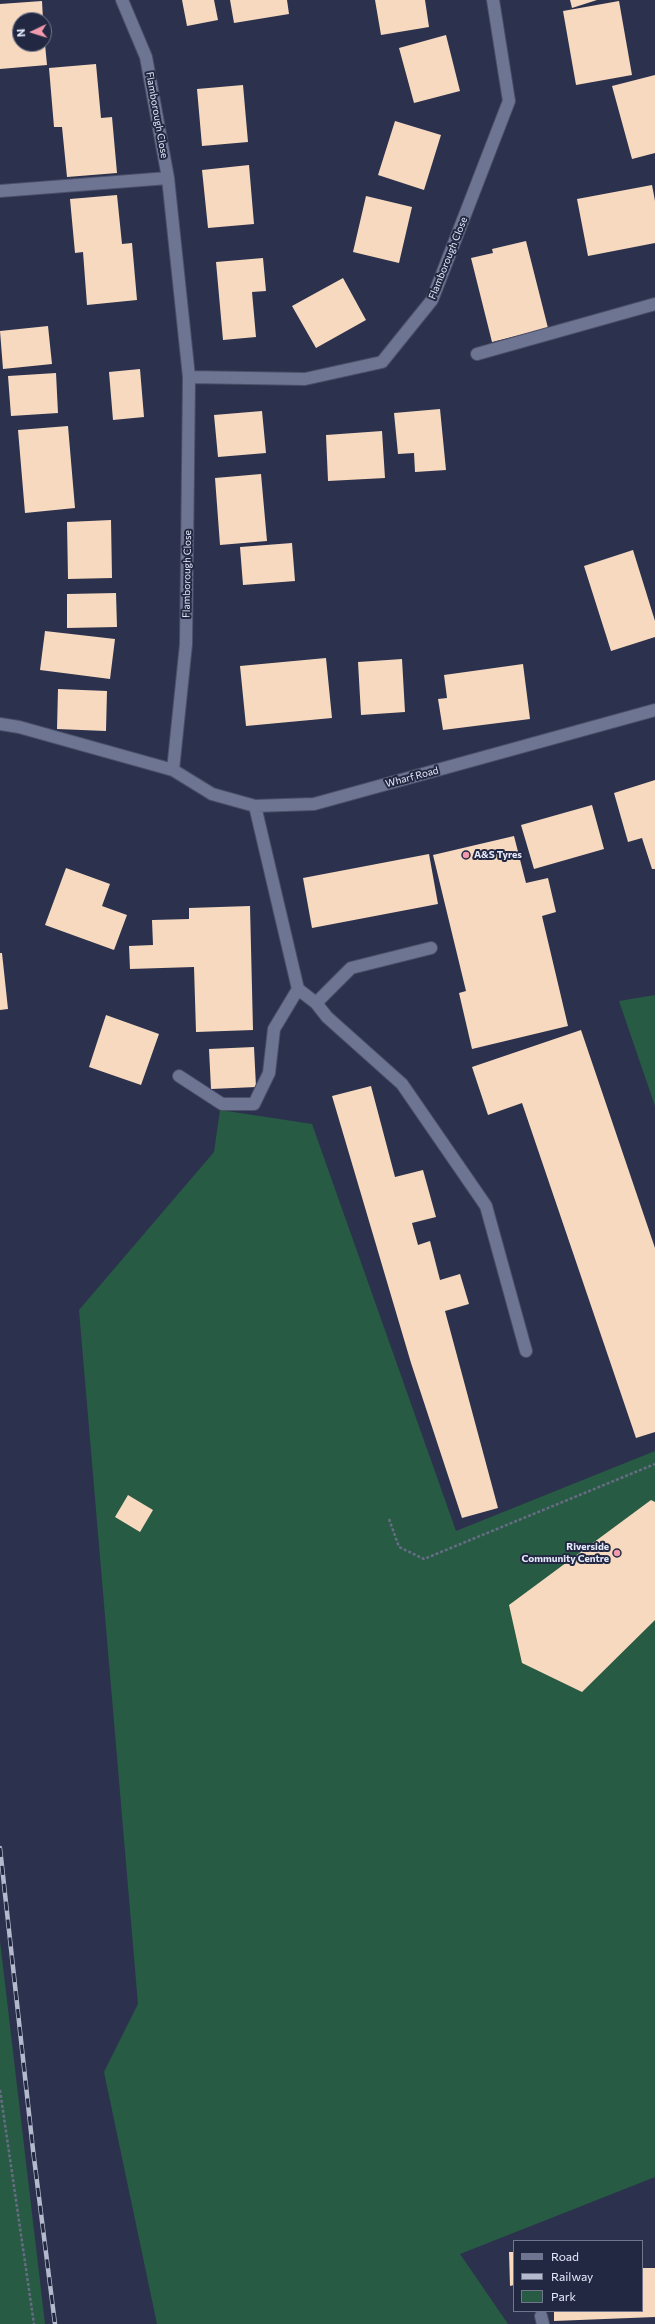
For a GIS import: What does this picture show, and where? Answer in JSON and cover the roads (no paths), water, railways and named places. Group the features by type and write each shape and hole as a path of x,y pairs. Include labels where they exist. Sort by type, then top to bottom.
{"street":[{"name":"Flamborough Close","path":"122,0 146,57 168,178 189,377 186,644 173,770"},
{"name":"Flamborough Close","path":"189,377 305,379 382,362 432,300 509,101 492,0"},
{"path":"0,191 168,178"},
{"path":"477,354 655,304"},
{"name":"Wharf Road","path":"0,724 19,727 173,770 212,794 255,806 314,804 655,710"},
{"path":"255,806 298,989 316,1003 327,1017 402,1084 486,1206 526,1351"},
{"path":"316,1003 351,968 431,948"},
{"path":"179,1076 222,1104 254,1104 269,1073 274,1029 298,989"}],"railway":[{"path":"0,1848 33,2150 55,2324"}],"place":[{"name":"A&S Tyres","path":"466,855"},
{"name":"Riverside Community Centre","path":"617,1553"}]}
